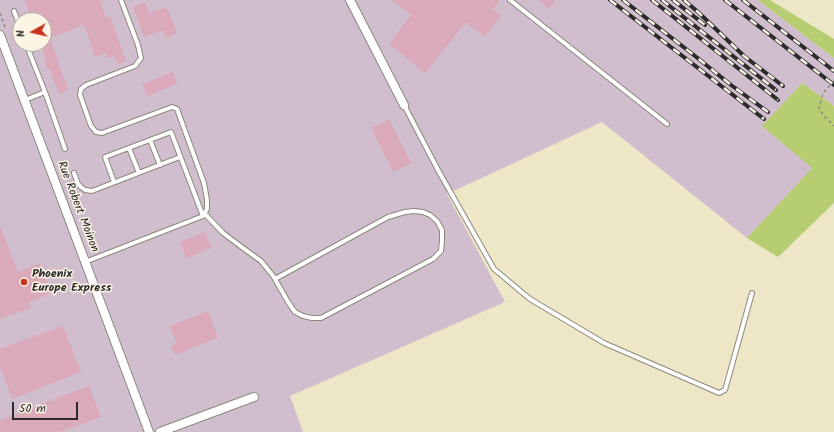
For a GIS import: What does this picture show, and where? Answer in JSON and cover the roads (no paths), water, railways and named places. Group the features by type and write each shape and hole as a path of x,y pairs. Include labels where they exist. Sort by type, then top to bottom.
{"street":[{"path":"350,0 404,105"},
{"name":"Rue Robert Moinon","path":"0,35 3,52 24,100 149,432"},
{"path":"160,432 254,397"}],"lane":[{"path":"85,262 204,214 207,209 208,200 204,183 177,109 172,107 102,133 96,132 91,126 80,95 81,89 86,84 135,66 141,58 138,45 120,0"},
{"path":"510,0 667,124"},
{"path":"29,52 65,148"},
{"path":"24,100 45,92"},
{"path":"404,105 438,170 494,268 530,299 604,343 719,393 725,390 752,293"},
{"path":"114,182 105,157 171,132 204,214 223,233 261,261 275,279 295,312 312,318 321,318 433,259 441,251 442,230 437,221 430,215 423,212 405,212 388,217 275,279"},
{"path":"150,140 160,165"},
{"path":"129,148 139,173"},
{"path":"74,173 78,184 81,187 85,190 92,191 180,157"}],"railway":[{"path":"610,0 764,119"},
{"path":"623,0 731,85 768,112"},
{"path":"652,0 778,100"},
{"path":"662,0 776,90"},
{"path":"673,0 705,25"},
{"path":"684,0 744,56 783,86"},
{"path":"725,0 834,85"},
{"path":"743,0 834,71"}],"place":[{"name":"Phoenix Europe Express","path":"24,282"}]}
